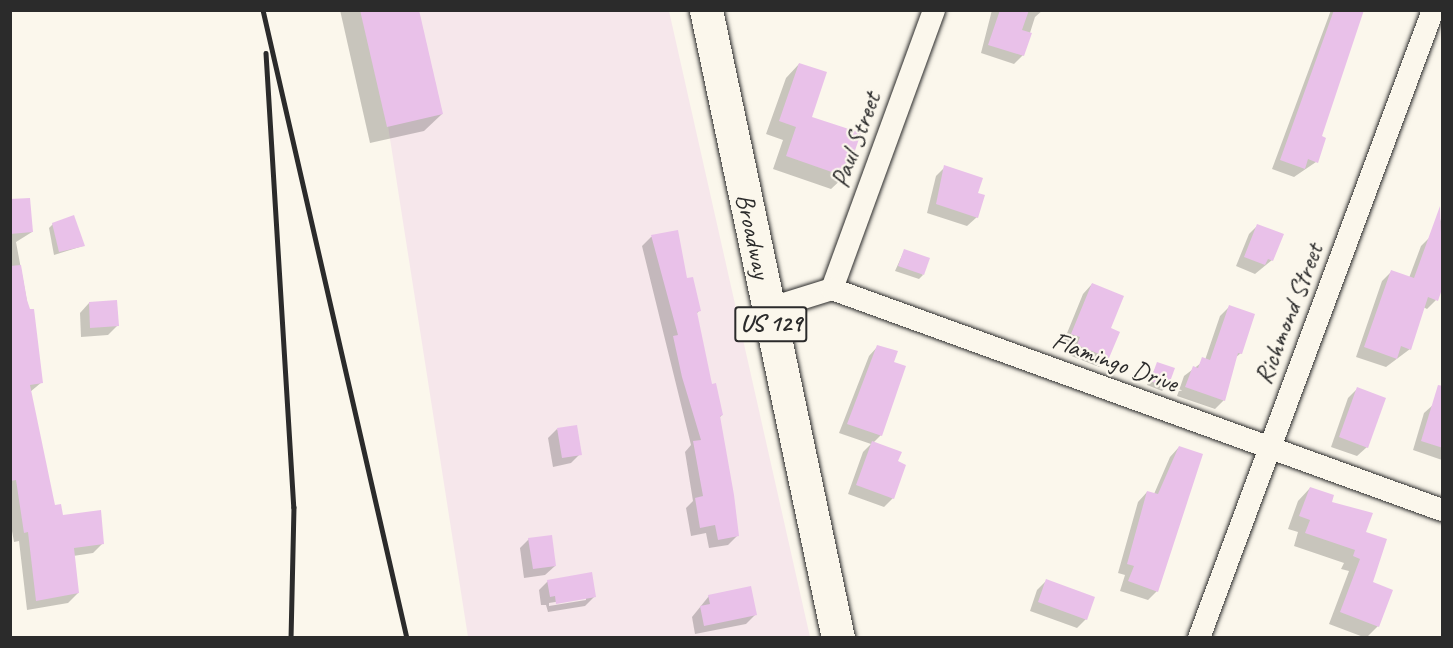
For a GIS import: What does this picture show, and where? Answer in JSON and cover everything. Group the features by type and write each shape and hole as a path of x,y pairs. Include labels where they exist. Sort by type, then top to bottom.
{"main road":[{"name":"Broadway","path":"706,10 838,638"}],"street":[{"name":"Paul Street","path":"832,289 934,10"},
{"name":"Richmond Street","path":"1199,638 1433,10"},
{"path":"768,309 832,289"},
{"name":"Flamingo Drive","path":"832,289 1443,510"}],"shaded area":[{"path":"370,11 669,11 810,637 468,637"}],"building":[{"path":"360,10 419,10 443,114 387,127"},
{"path":"1000,10 1029,10 1022,30 1032,33 1024,56 988,45"},
{"path":"1334,10 1364,10 1322,136 1326,138 1318,163 1308,159 1305,169 1280,160"},
{"path":"799,63 827,72 812,117 861,133 846,177 786,156 796,127 779,121"},
{"path":"944,165 983,178 978,193 985,195 978,218 936,204"},
{"path":"30,198 33,232 10,234 10,199"},
{"path":"1440,206 1443,286 1438,301 1428,297 1411,350 1401,346 1397,359 1364,347 1391,270 1414,278"},
{"path":"74,215 85,246 59,252 52,223"},
{"path":"1257,224 1284,234 1273,261 1268,259 1265,265 1244,257"},
{"path":"678,230 687,278 693,277 701,311 697,312 712,384 716,383 723,415 720,416 734,495 739,536 718,540 715,525 700,528 695,498 703,496 693,441 701,440 682,377 673,336 678,335 651,235"},
{"path":"904,249 930,258 924,275 898,266"},
{"path":"21,265 27,300 30,309 34,309 43,383 30,385 55,505 61,504 63,515 101,510 104,544 74,548 79,593 36,601 28,532 24,533 16,480 10,481 10,266"},
{"path":"1092,283 1124,296 1111,328 1120,332 1109,358 1077,345 1080,337 1071,334"},
{"path":"117,300 119,326 90,328 89,302"},
{"path":"1229,305 1255,314 1242,354 1238,353 1225,401 1185,387 1193,366 1198,368 1202,357 1210,360"},
{"path":"877,345 898,351 894,362 906,366 882,436 847,424"},
{"path":"1157,362 1175,368 1168,387 1150,381"},
{"path":"1438,385 1443,386 1443,448 1421,441"},
{"path":"1357,387 1386,398 1368,448 1339,437"},
{"path":"577,425 582,455 562,458 557,428"},
{"path":"872,441 902,452 898,461 906,465 894,499 856,485"},
{"path":"1179,446 1203,454 1158,592 1128,581 1134,566 1127,564 1147,491 1158,494"},
{"path":"1310,487 1334,495 1332,502 1373,513 1366,532 1387,539 1373,582 1393,590 1379,627 1340,612 1360,559 1353,556 1355,550 1305,533 1310,520 1299,516"},
{"path":"552,535 556,566 533,569 528,538"},
{"path":"592,572 596,597 556,604 555,596 550,597 547,580"},
{"path":"1046,579 1095,597 1087,620 1038,602"},
{"path":"751,586 757,615 704,626 700,606 710,604 708,595"}],"railway":[{"path":"263,10 407,638"},
{"path":"266,53 294,507 291,638"}]}
